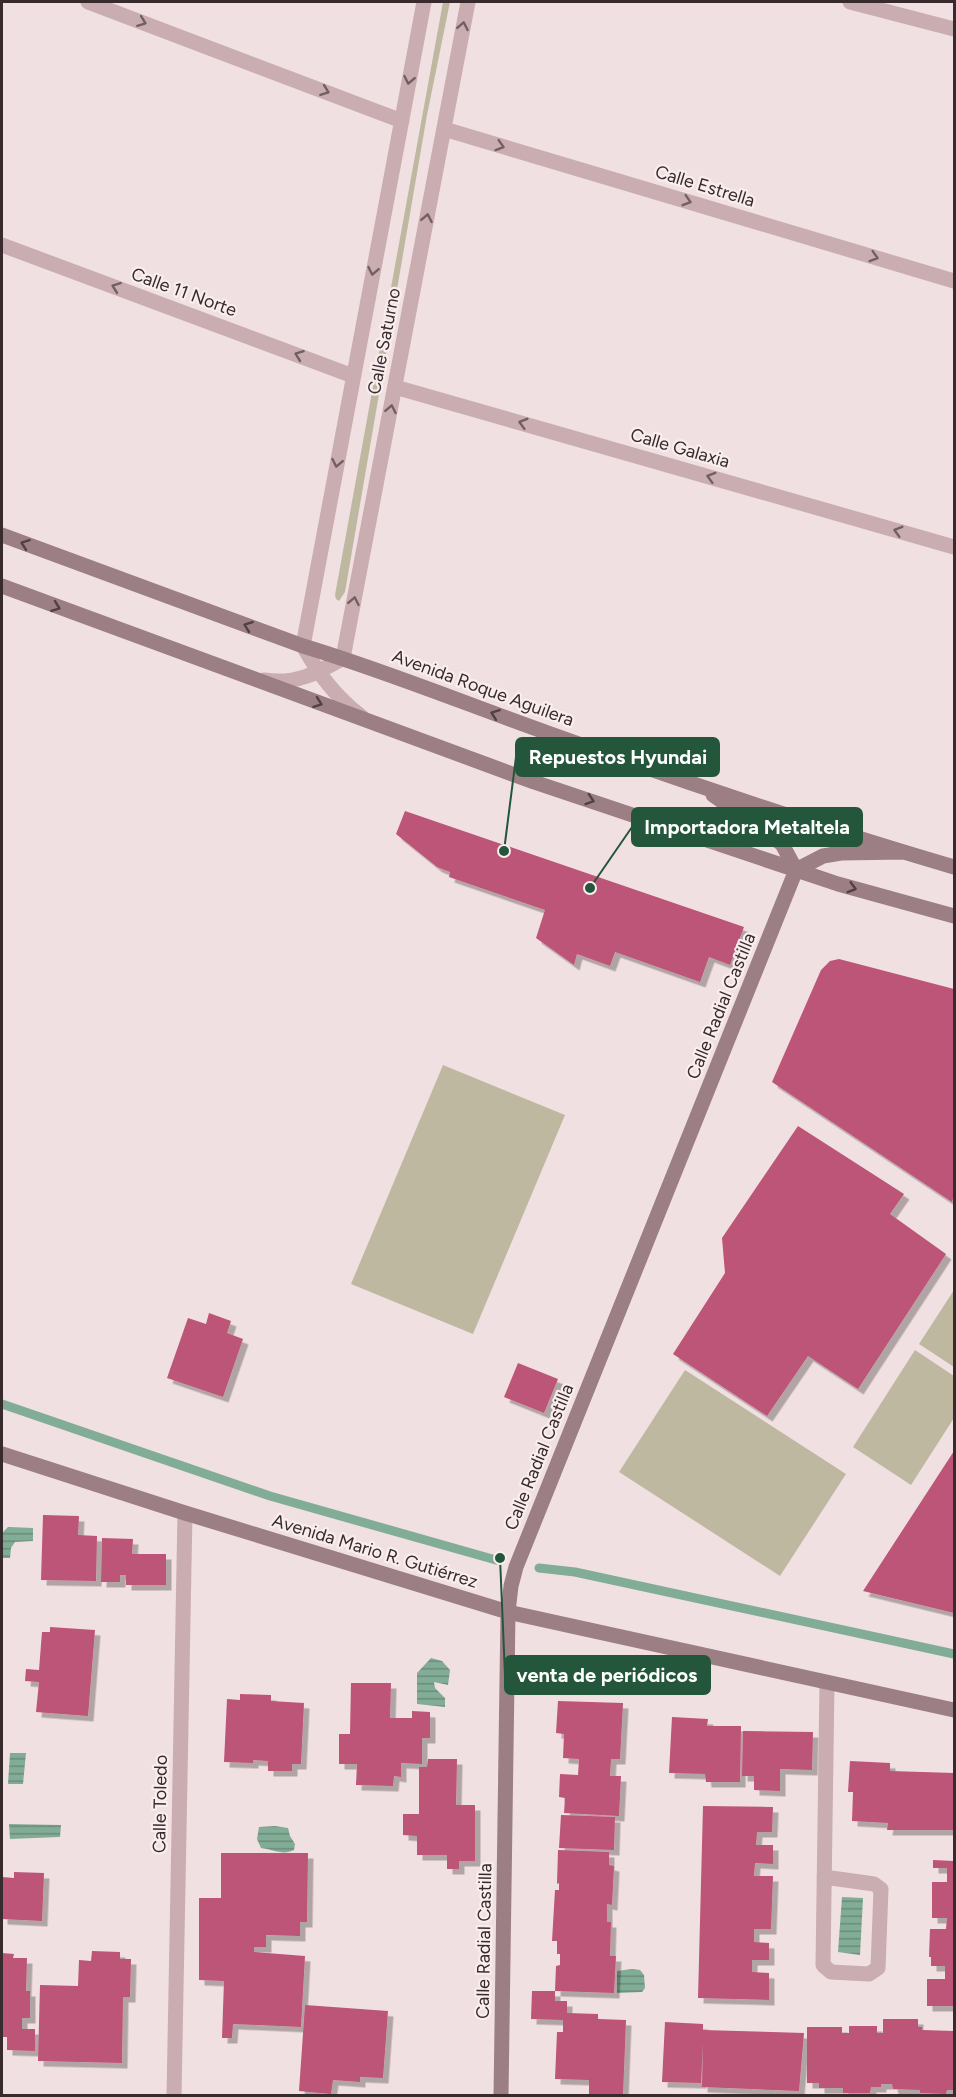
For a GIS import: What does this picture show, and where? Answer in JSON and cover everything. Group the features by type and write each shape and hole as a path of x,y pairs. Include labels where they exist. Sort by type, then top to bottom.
{"street":[{"path":"88,2 402,121"},
{"name":"Calle Saturno","path":"303,646 424,2"},
{"name":"Calle Saturno","path":"343,658 468,2"},
{"path":"850,2 954,29"},
{"name":"Calle Estrella","path":"444,129 954,281"},
{"name":"Calle 11 Norte","path":"2,245 353,376"},
{"name":"Calle Galaxia","path":"395,387 954,547"},
{"name":"Avenida Roque Aguilera","path":"2,535 303,646 343,658 560,737 854,838 954,867"},
{"path":"2,586 534,782 838,884 954,916"},
{"path":"303,646 318,673 332,691 365,720"},
{"path":"254,679 278,682 298,680 318,673 343,658"},
{"path":"698,785 782,844 796,870"},
{"path":"796,870 823,856 841,853 904,852"},
{"name":"Calle Radial Castilla","path":"501,2096 508,1612 511,1586 523,1548 796,870"},
{"name":"Avenida Mario R. Gutiérrez","path":"2,1454 508,1612 954,1710"},
{"name":"Calle Toledo","path":"174,2096 185,1513"},
{"path":"824,1877 874,1884 881,1889 878,1968 869,1974 831,1972 823,1965 824,1877 827,1683"}],"shaded area":[{"path":"443,2 450,2 427,115 345,592 339,601 335,595"},
{"path":"443,1065 565,1115 473,1334 351,1284"},
{"path":"954,1290 954,1367 919,1344"},
{"path":"915,1350 954,1376 954,1418 911,1485 853,1447"},
{"path":"685,1370 846,1474 780,1576 619,1472"},
{"path":"8,1527 33,1528 33,1541 15,1542 11,1548 10,1558 2,1558 2,1533"},
{"path":"431,1658 442,1661 450,1670 448,1685 434,1682 435,1688 445,1698 445,1707 417,1704 417,1673"},
{"path":"10,1753 26,1753 23,1784 8,1784"},
{"path":"9,1824 61,1825 60,1837 10,1839"},
{"path":"259,1827 288,1828 295,1844 294,1850 281,1852 261,1848 257,1839"},
{"path":"842,1897 863,1898 860,1955 838,1952"},
{"path":"640,1970 644,1975 645,1988 642,1992 617,1993 617,1971"}],"building":[{"path":"405,811 744,927 730,965 709,957 700,982 615,952 610,966 577,954 574,965 536,938 545,910 449,877 450,872 437,867 396,834"},
{"path":"839,959 954,989 954,1195 952,1202 772,1082 821,970 830,961"},
{"path":"798,1126 904,1194 890,1214 946,1254 858,1389 808,1356 767,1416 673,1354 725,1273 722,1238"},
{"path":"209,1313 231,1321 227,1333 243,1339 223,1397 167,1378 188,1318 206,1324"},
{"path":"518,1363 558,1379 544,1413 504,1397"},
{"path":"954,1451 954,1613 863,1591"},
{"path":"43,1515 79,1516 78,1535 97,1536 96,1581 41,1580"},
{"path":"102,1538 133,1539 132,1554 166,1554 166,1585 126,1585 126,1575 120,1575 120,1582 101,1582"},
{"path":"50,1627 95,1630 88,1716 36,1712 39,1682 25,1681 26,1669 39,1670 42,1632 50,1632"},
{"path":"351,1683 391,1683 390,1718 412,1718 412,1711 430,1712 430,1738 422,1738 422,1764 401,1763 401,1777 394,1776 393,1786 356,1785 357,1764 339,1764 339,1734 350,1734"},
{"path":"240,1694 271,1695 271,1701 304,1703 301,1764 292,1764 292,1771 268,1771 268,1761 224,1762 227,1699 240,1700"},
{"path":"558,1701 623,1703 620,1759 611,1759 610,1776 621,1776 619,1816 564,1813 565,1798 559,1797 560,1774 578,1775 579,1759 563,1758 564,1734 556,1733"},
{"path":"672,1717 708,1719 707,1726 741,1726 740,1782 706,1782 705,1774 669,1773"},
{"path":"743,1731 813,1732 812,1770 780,1769 780,1791 754,1790 754,1776 742,1776"},
{"path":"428,1759 457,1759 456,1805 475,1805 475,1861 459,1861 459,1869 447,1869 447,1855 417,1855 417,1836 403,1835 403,1814 419,1814 419,1767 427,1767"},
{"path":"850,1761 890,1763 890,1771 954,1773 954,1830 887,1830 888,1823 852,1821 853,1792 848,1792"},
{"path":"703,1806 773,1807 772,1832 757,1832 756,1845 773,1845 773,1864 755,1863 754,1876 773,1876 771,1929 754,1929 754,1942 769,1943 769,1960 752,1960 752,1972 769,1973 769,2000 698,1998"},
{"path":"561,1815 615,1817 614,1850 559,1848"},
{"path":"558,1850 609,1852 609,1865 614,1866 612,1905 607,1904 607,1922 611,1922 610,1956 616,1956 614,1993 555,1991 556,1966 560,1965 557,1941 552,1941 555,1890 559,1890 559,1883 557,1884"},
{"path":"221,1853 308,1853 307,1922 300,1922 300,1936 266,1935 266,1947 254,1947 254,1952 305,1956 301,2027 233,2024 232,2038 222,2038 224,1981 199,1980 199,1898 221,1898"},
{"path":"933,1860 954,1861 954,2006 927,2006 927,1979 945,1979 945,1966 931,1966 931,1957 929,1957 930,1929 946,1929 947,1918 932,1918 932,1882 947,1882 947,1868 933,1868"},
{"path":"14,1872 44,1873 42,1921 2,1919 2,1877 14,1878"},
{"path":"92,1951 120,1952 120,1959 131,1959 130,1997 123,1997 122,2063 38,2061 40,1985 78,1986 79,1960 91,1961"},
{"path":"2,1953 14,1954 13,1958 27,1958 26,1991 30,1991 30,2018 22,2018 22,2029 35,2029 35,2051 7,2050 7,2037 2,2037"},
{"path":"532,1991 555,1991 555,2001 567,2001 567,2013 598,2014 598,2019 626,2020 623,2096 589,2096 589,2080 555,2079 557,2032 563,2032 563,2020 531,2019"},
{"path":"305,2005 388,2011 383,2078 360,2077 360,2082 333,2080 331,2094 299,2091"},
{"path":"883,2019 918,2019 918,2027 922,2027 922,2030 954,2031 954,2090 947,2090 946,2094 920,2093 920,2090 893,2089 892,2084 881,2084 881,2087 871,2087 870,2093 843,2093 843,2088 819,2088 819,2083 807,2083 807,2027 842,2027 842,2033 849,2033 849,2026 877,2026 877,2033 883,2033"},
{"path":"665,2022 703,2024 703,2030 804,2033 799,2091 702,2087 703,2042 701,2083 662,2082"}],"waterway":[{"path":"2,1404 270,1496 496,1560"},
{"path":"539,1568 575,1572 954,1654"}],"place":[{"name":"Repuestos Hyundai","path":"504,851"},
{"name":"Importadora Metaltela","path":"590,888"},
{"name":"venta de periódicos","path":"500,1558"}]}
